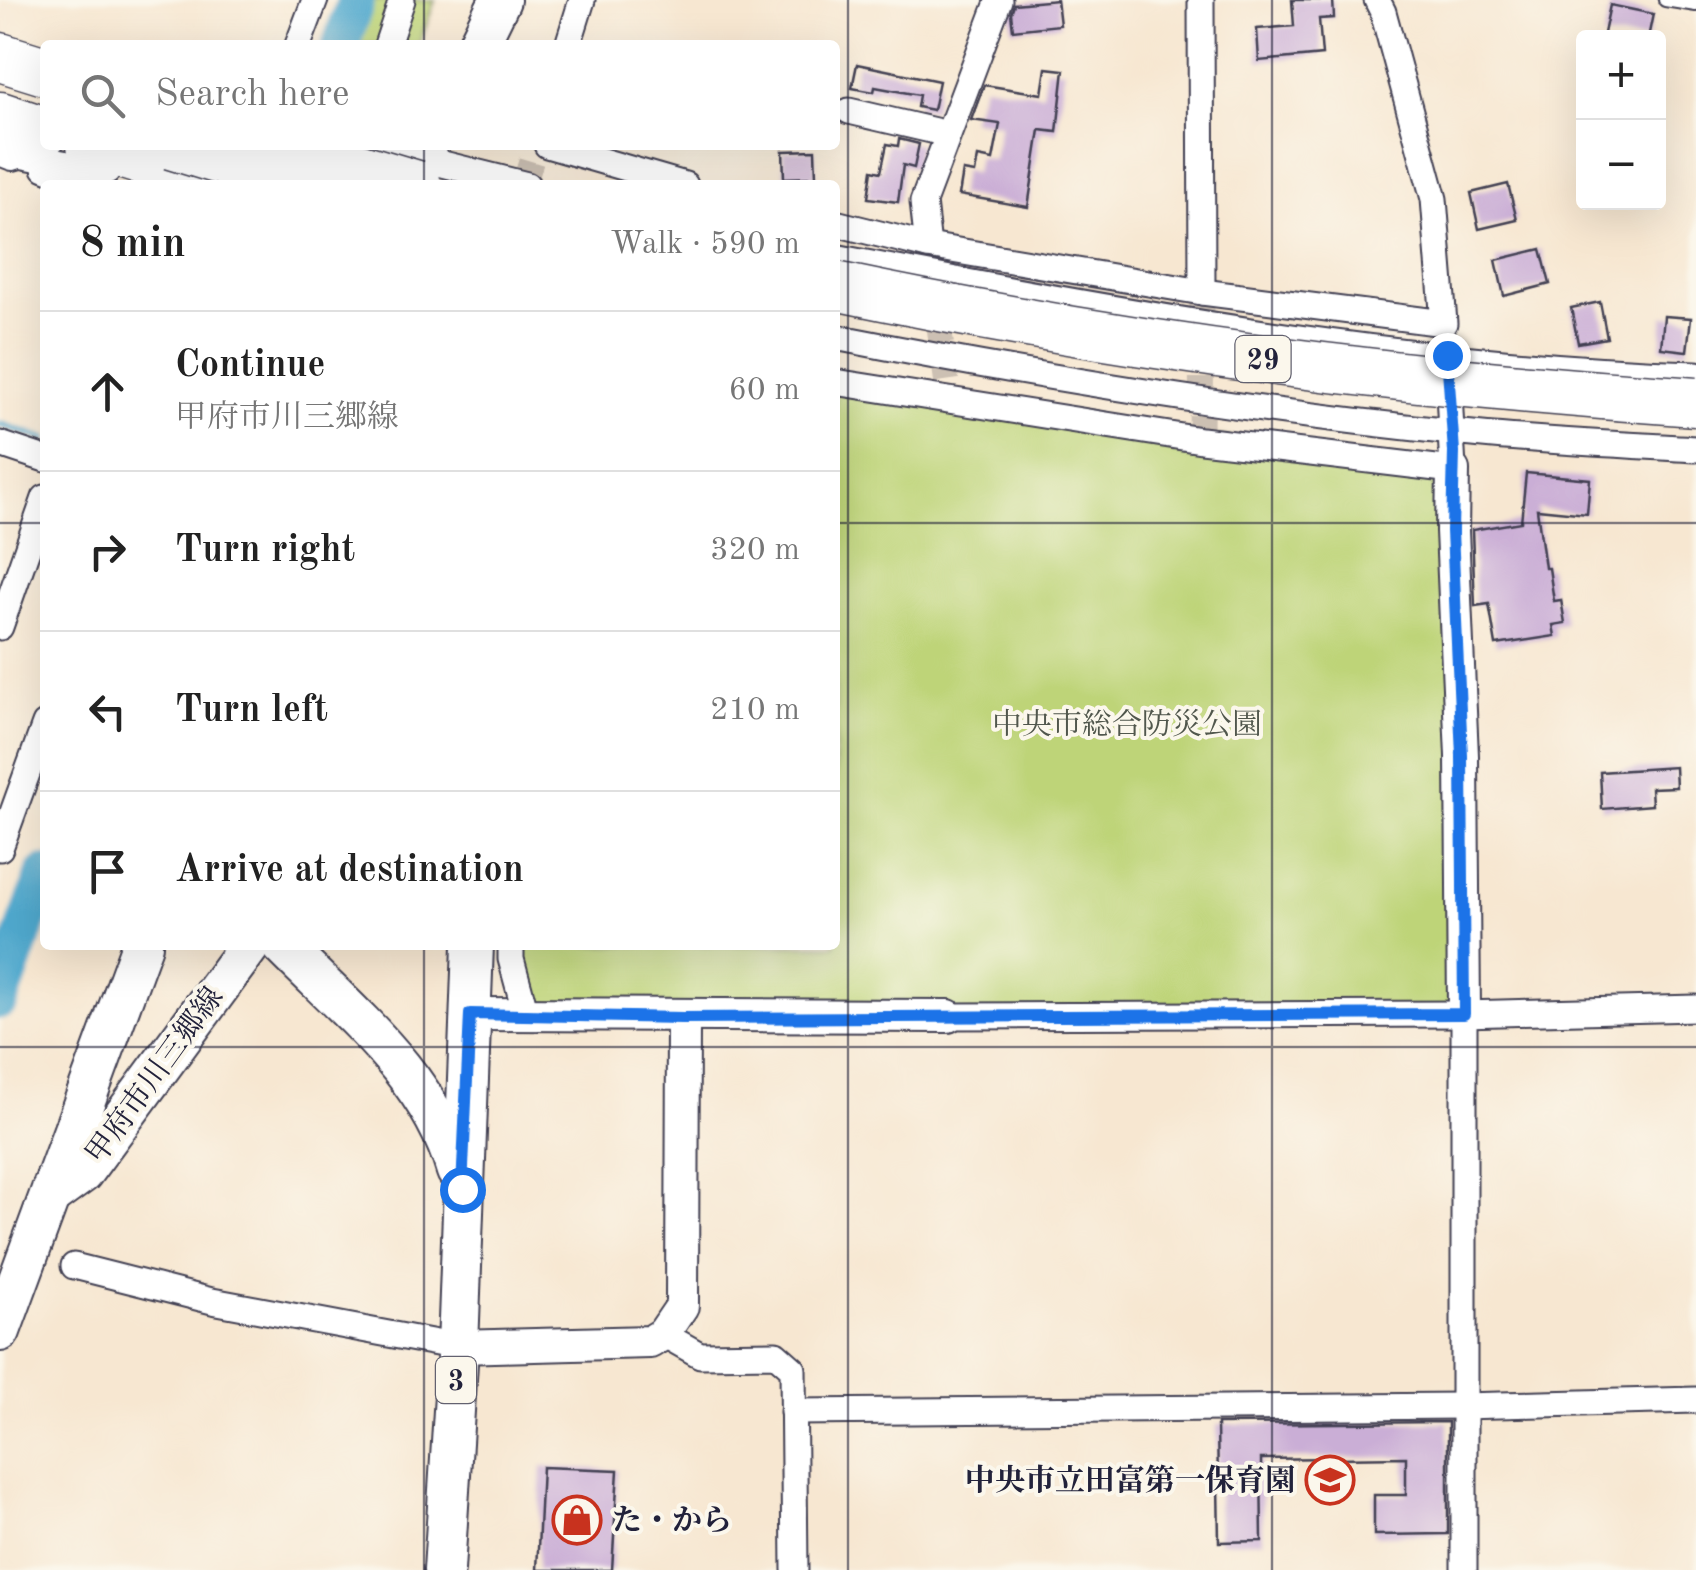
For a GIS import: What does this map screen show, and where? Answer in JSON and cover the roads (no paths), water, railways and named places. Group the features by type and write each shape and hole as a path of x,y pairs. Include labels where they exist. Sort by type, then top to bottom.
{"highway":[{"path":"0,32 40,44"},
{"path":"0,58 40,70"},
{"path":"0,93 40,105"},
{"path":"108,150 204,180"},
{"path":"187,150 286,180"},
{"path":"313,150 421,169"},
{"path":"381,150 421,169"},
{"name":"29","path":"840,287 1174,348 1475,384 1696,402"},
{"name":"29","path":"840,318 1174,378 1468,414 1696,432"}],"main road":[{"path":"480,40 500,0"},
{"name":"甲府市川三郷線","path":"0,1331 140,950"},
{"name":"甲府市川三郷線","path":"50,1196 82,1173 246,950"},
{"path":"287,950 406,1070 433,1109 449,1144 462,1189"},
{"name":"3","path":"444,1570 458,1347 474,950"}],"street":[{"path":"300,40 314,0"},
{"path":"388,40 402,0"},
{"path":"570,40 582,0"},
{"path":"928,246 923,202 999,0"},
{"path":"1201,0 1202,292"},
{"path":"1377,0 1434,199 1453,432 1452,531 1462,756 1464,1570"},
{"path":"848,111 948,134"},
{"path":"14,138 79,180"},
{"path":"14,138 40,147"},
{"path":"47,150 135,180"},
{"path":"252,180 262,150"},
{"path":"564,150 669,180"},
{"path":"421,169 494,180"},
{"path":"840,224 928,246 1202,292 1444,323"},
{"path":"840,258 1104,308 1296,338 1447,355 1696,374"},
{"path":"840,339 1168,395 1453,432 1696,449"},
{"path":"840,383 1200,440 1454,470"},
{"path":"0,444 40,457"},
{"path":"0,627 34,572 40,532"},
{"path":"0,848 40,738"},
{"path":"512,950 526,1014"},
{"path":"470,1014 682,1018 1464,1014 1696,1008"},
{"path":"74,1266 212,1301 458,1347 650,1342 664,1334 682,1306 682,1018"},
{"path":"664,1334 700,1354 776,1354 793,1369 795,1570"},
{"path":"792,1412 1696,1400"}],"lane":[{"path":"1665,0 1696,5"}],"waterway":[{"path":"343,40 356,0"},
{"path":"0,424 40,437"},
{"path":"0,1000 40,888"}],"tunnel":[{"path":"526,180 534,150"},
{"path":"928,246 949,399"},
{"path":"1201,440 1202,292"}],"place":[{"name":"中央市立田富第一保育園","path":"1330,1480"},
{"name":"た・から","path":"577,1520"}],"park label":[{"name":"中央市総合防災公園","path":"1127,724"}]}
